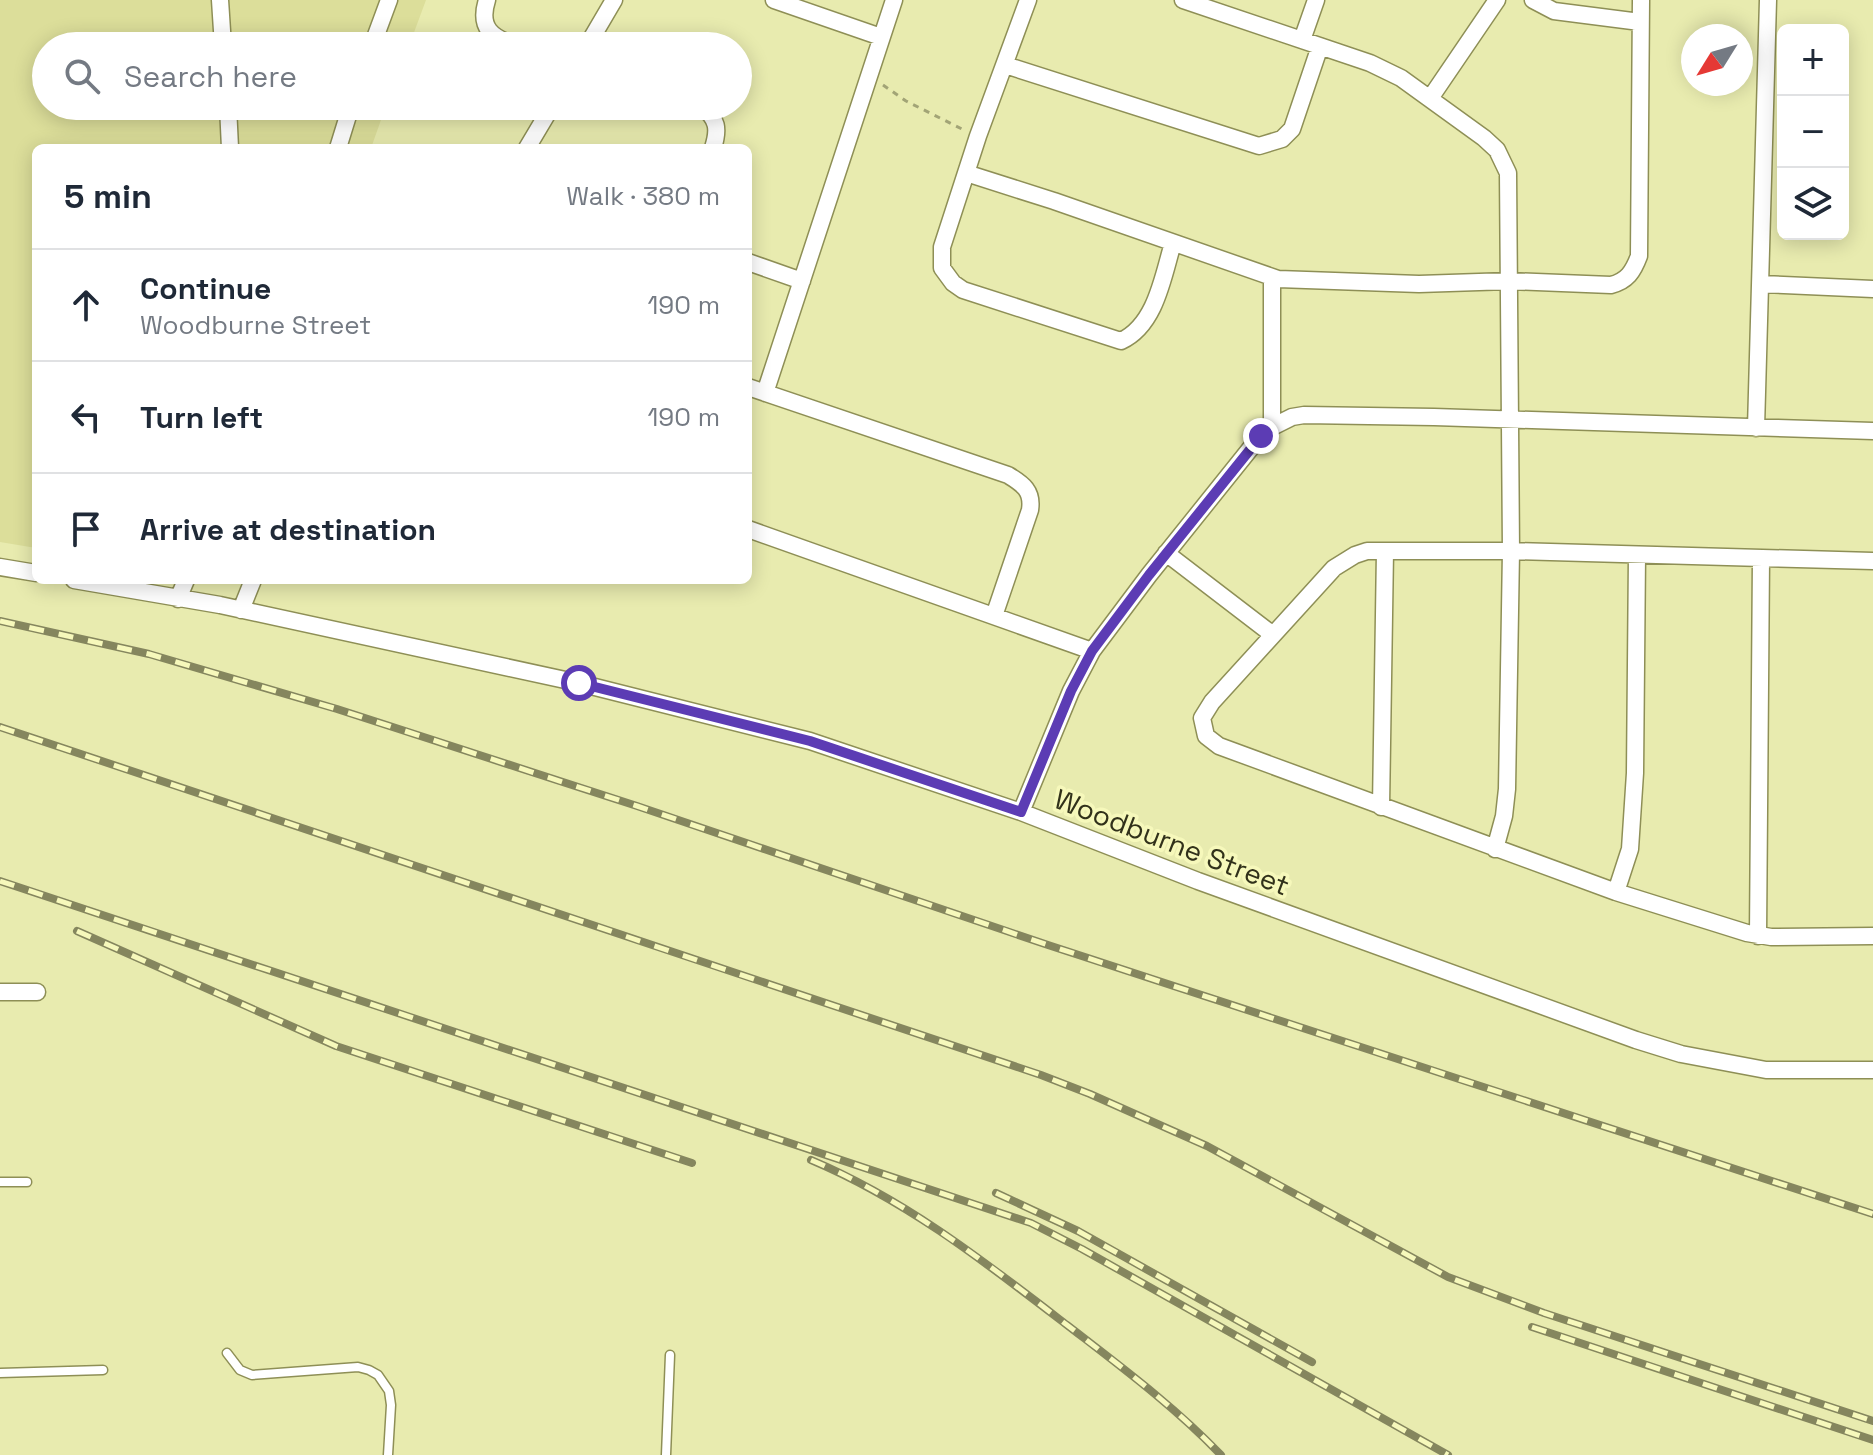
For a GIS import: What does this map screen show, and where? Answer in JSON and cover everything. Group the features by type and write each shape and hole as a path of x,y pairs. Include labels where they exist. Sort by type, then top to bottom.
{"street":[{"path":"220,0 222,32"},
{"path":"377,32 389,0"},
{"path":"487,0 483,13 490,32"},
{"path":"595,32 614,0"},
{"path":"774,0 881,37"},
{"path":"765,393 894,0"},
{"path":"1028,0 978,136 942,247 942,268 953,283 963,290 1121,341 1139,331 1149,314 1173,243"},
{"path":"1183,0 1386,70 1431,97 1484,138 1504,162 1508,173 1511,551 1507,789 1495,849"},
{"path":"1302,40 1316,0"},
{"path":"1431,97 1497,0"},
{"path":"1533,0 1554,11 1640,22"},
{"path":"966,173 1272,278 1290,281 1419,284 1509,281 1611,285 1623,282 1639,256 1641,0"},
{"path":"1756,428 1768,0"},
{"path":"1005,65 1259,146 1282,139 1292,129 1320,46"},
{"path":"229,120 230,144"},
{"path":"339,144 347,120"},
{"path":"529,144 544,120"},
{"path":"714,144 715,120"},
{"path":"752,263 802,281"},
{"path":"1272,278 1272,427"},
{"path":"1762,284 1873,289"},
{"path":"752,388 1008,475 1026,488 1032,499 1030,510 994,616"},
{"path":"1021,812 1071,691 1092,651 1250,449 1272,427 1292,417 1511,419 1873,431"},
{"path":"752,530 1092,651"},
{"path":"1873,561 1511,551 1367,551 1343,560 1212,702 1202,718 1206,736 1219,746 1616,892 1758,936 1873,936"},
{"path":"1381,807 1385,551"},
{"path":"1166,553 1273,635"},
{"path":"1616,892 1630,849 1635,773 1637,555"},
{"path":"1758,936 1761,558"},
{"path":"0,567 32,572"},
{"name":"Woodburne Street","path":"96,584 241,610 579,683 794,737 1021,812 1212,886 1681,1054 1766,1070 1873,1070"},
{"path":"178,599 184,584"},
{"path":"241,610 251,584"},
{"path":"0,992 37,992"}],"lane":[{"path":"0,1182 27,1182"},
{"path":"227,1353 240,1370 252,1375 358,1367 378,1375 389,1391 391,1405 388,1455"},
{"path":"666,1455 670,1355"},
{"path":"0,1373 103,1370"}],"path":[{"path":"869,74 906,101 978,136"}],"shaded area":[{"path":"0,0 426,0 414,32 32,32 32,120 381,120 372,144 32,144 32,547 0,542"}],"railway":[{"path":"0,621 149,654 337,709 1873,1214"},
{"path":"0,727 1041,1075 1207,1146 1448,1277 1544,1313 1873,1421"},
{"path":"0,881 1031,1223 1448,1455"},
{"path":"77,931 336,1046 692,1163"},
{"path":"811,1160 880,1194 975,1256 1146,1387 1221,1455"},
{"path":"996,1193 1078,1231 1312,1362"},
{"path":"1532,1327 1873,1440"}],"route":[{"path":"579,683 810,741 1021,812 1071,691 1092,651 1261,436"}]}
